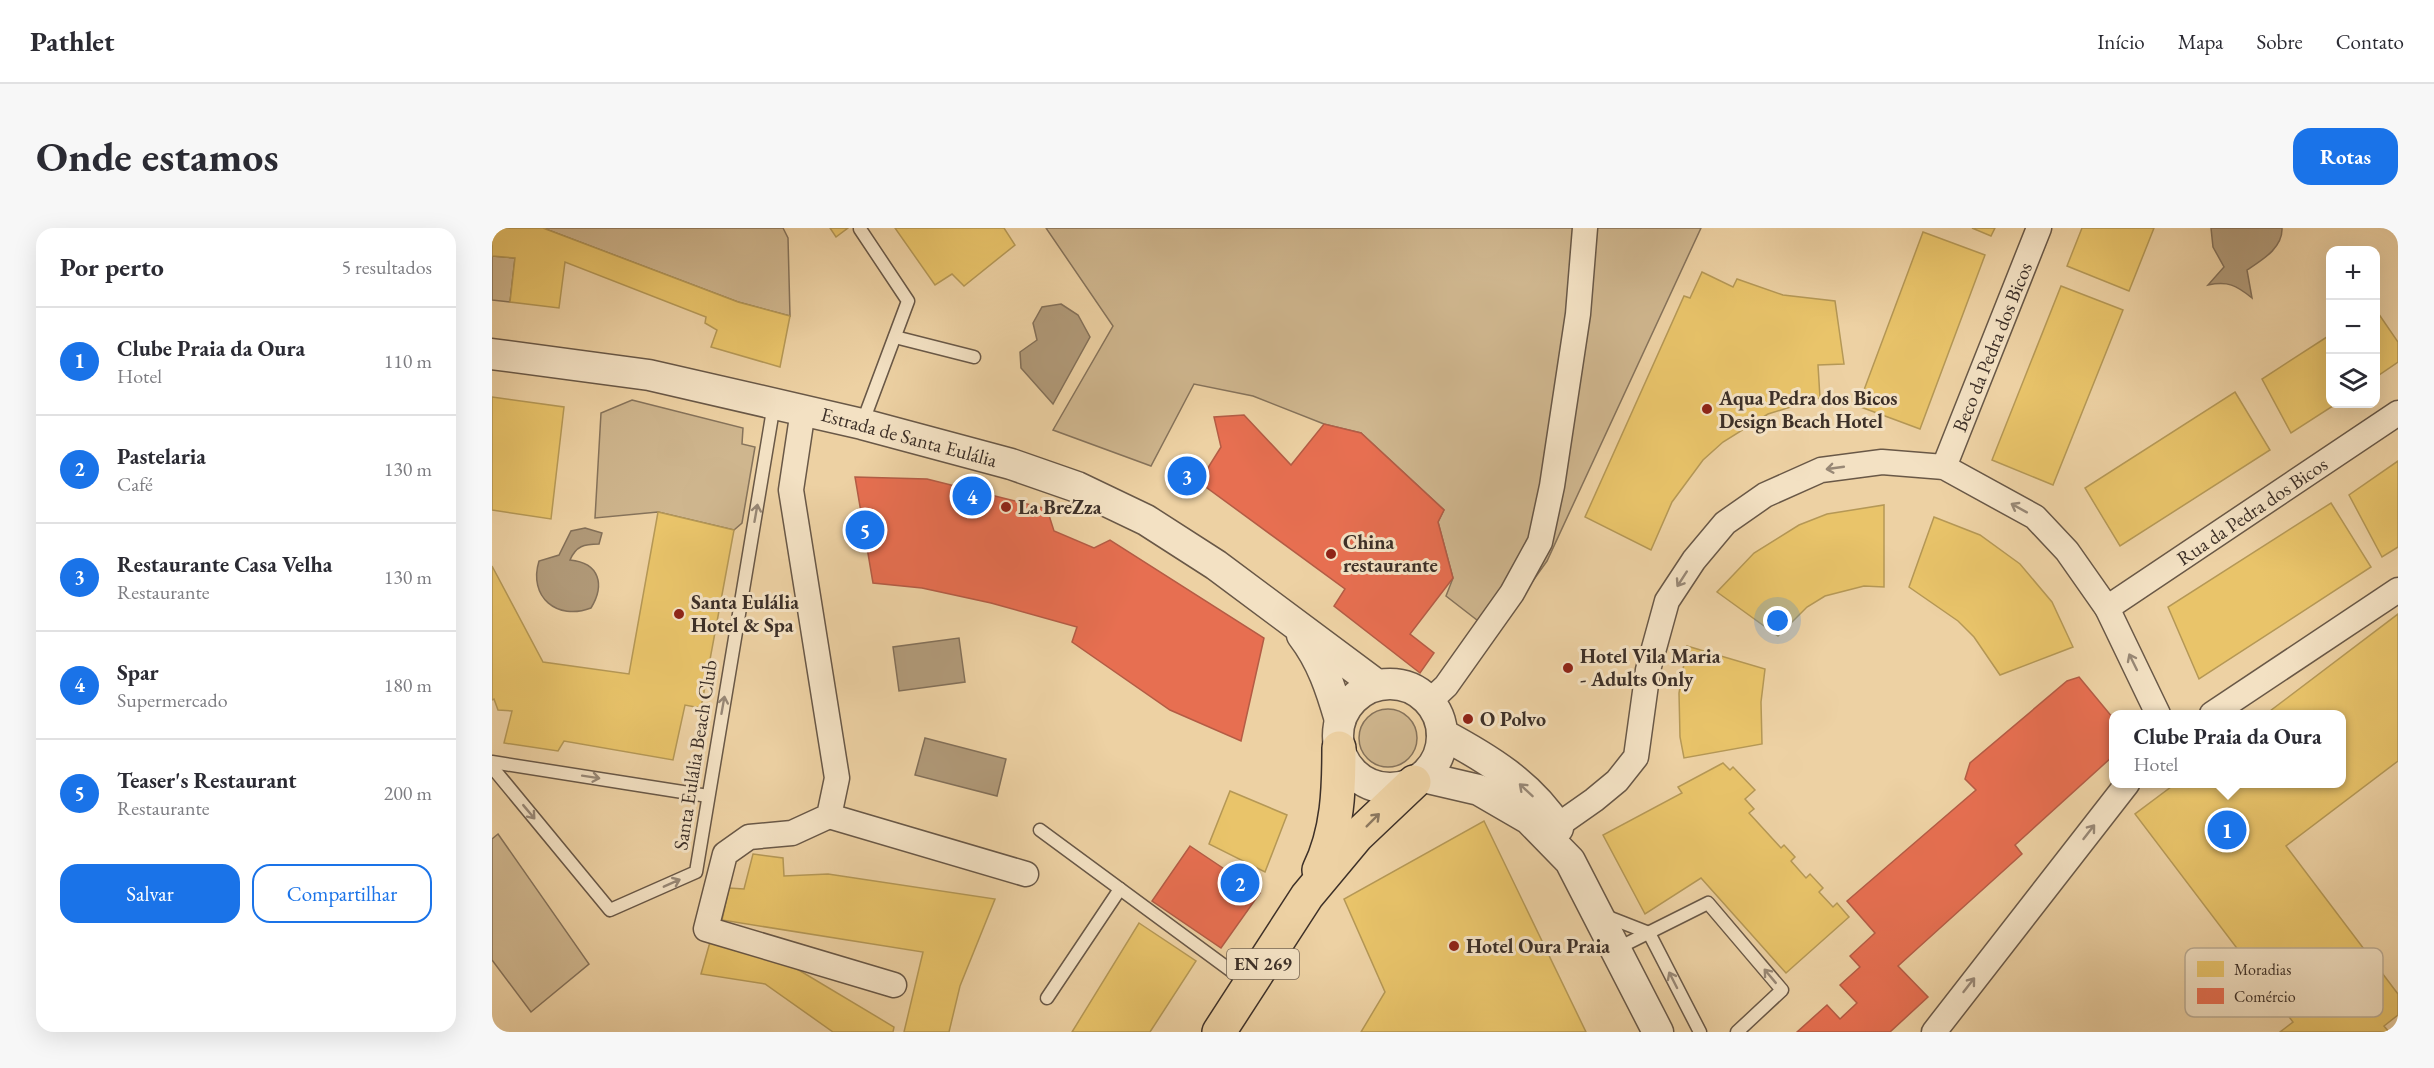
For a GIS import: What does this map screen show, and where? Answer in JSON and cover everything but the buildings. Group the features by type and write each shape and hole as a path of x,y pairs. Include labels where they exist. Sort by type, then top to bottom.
{"main road":[{"name":"Estrada de Santa Eulália","path":"1307,896 1323,861 1334,824 1339,786 1339,734"},
{"name":"Estrada de Santa Eulália","path":"1219,1032 1307,896 1356,836 1418,780"}],"street":[{"path":"1430,701 1446,686 1512,593 1540,542 1552,486 1578,314 1585,228"},
{"name":"Beco da Pedra dos Bicos","path":"1944,467 2039,228"},
{"name":"Estrada de Santa Eulália","path":"492,354 649,375 803,410 1011,464 1077,487 1146,520 1216,565 1377,685"},
{"path":"803,410 791,490 837,778 829,816"},
{"name":"Rua da Pedra dos Bicos","path":"2107,608 2398,413"},
{"path":"1557,826 1617,781 1636,757 1647,670 1667,601 1694,560 1725,523 1765,495 1821,470 1882,462 1944,467 2035,517 2067,551 2107,608 2156,710"},
{"path":"2218,710 2398,590"},
{"name":"Estrada de Santa Eulália","path":"1289,618 1312,649 1329,683 1345,762 1355,774 1368,783 1383,788 1418,780 1438,758 1442,734"},
{"path":"1339,734 1354,698 1377,685 1406,686 1430,701 1436,711 1442,734 1489,759 1529,792 1557,826 1597,912"},
{"path":"1418,780 1479,790 1529,819 1570,861 1658,1032"},
{"path":"1934,1032 2123,788"},
{"path":"894,985 706,929 725,854 750,837 792,833 829,816 1026,874"}],"lane":[{"path":"860,229 908,301 862,424"},
{"path":"895,337 974,357"},
{"name":"Santa Eulália Beach Club","path":"492,767 610,910 696,872 774,404"},
{"path":"492,762 708,796"},
{"path":"1040,830 1250,984"},
{"path":"1047,998 1120,889"},
{"path":"1616,949 1708,903 1782,990 1737,1032"},
{"path":"1597,912 1649,933 1700,1032"}],"shaded area":[{"path":"543,228 783,228 788,238 790,316 738,302"},
{"path":"1046,228 1701,228 1547,561 1495,634 1446,596 1453,578 1438,522 1444,510 1361,433 1324,424 1253,396 1194,384 1151,466 1053,430 1113,326"},
{"path":"2211,228 2282,228 2279,242 2275,247 2265,258 2247,270 2252,298 2231,285 2208,285 2224,267 2213,247"},
{"path":"492,256 515,258 510,302 492,300"},
{"path":"1061,304 1078,315 1090,337 1053,404 1021,368 1020,352 1037,340 1033,323 1042,307"},
{"path":"632,400 743,428 742,444 755,447 742,523 734,530 658,512 595,518 601,413"},
{"path":"585,528 602,533 599,544 581,547 570,560 580,562 594,570 597,576 598,591 591,608 567,611 548,603 542,595 537,574 539,561 559,555 571,531"},
{"path":"959,638 965,682 899,691 893,647"},
{"path":"1382,709 1394,709 1409,717 1417,732 1417,744 1409,759 1394,767 1382,767 1367,759 1359,744 1359,732 1367,717"},
{"path":"925,738 1006,759 997,796 915,775"},
{"path":"498,834 589,964 531,1012 492,960 492,839"}],"place":[{"name":"Aqua Pedra dos Bicos Design Beach Hotel","path":"1707,409"},
{"name":"Restaurante Casa Velha","path":"1187,476"},
{"name":"Spar","path":"972,496"},
{"name":"La BreZza","path":"1006,507"},
{"name":"Teaser's Restaurant","path":"865,530"},
{"name":"China restaurante","path":"1331,554"},
{"name":"Santa Eulália Hotel & Spa","path":"679,614"},
{"name":"Hotel Vila Maria - Adults Only","path":"1568,668"},
{"name":"O Polvo","path":"1468,719"},
{"name":"Clube Praia da Oura","path":"2227,830"},
{"name":"Pastelaria","path":"1240,883"},
{"name":"Hotel Oura Praia","path":"1454,946"}]}
